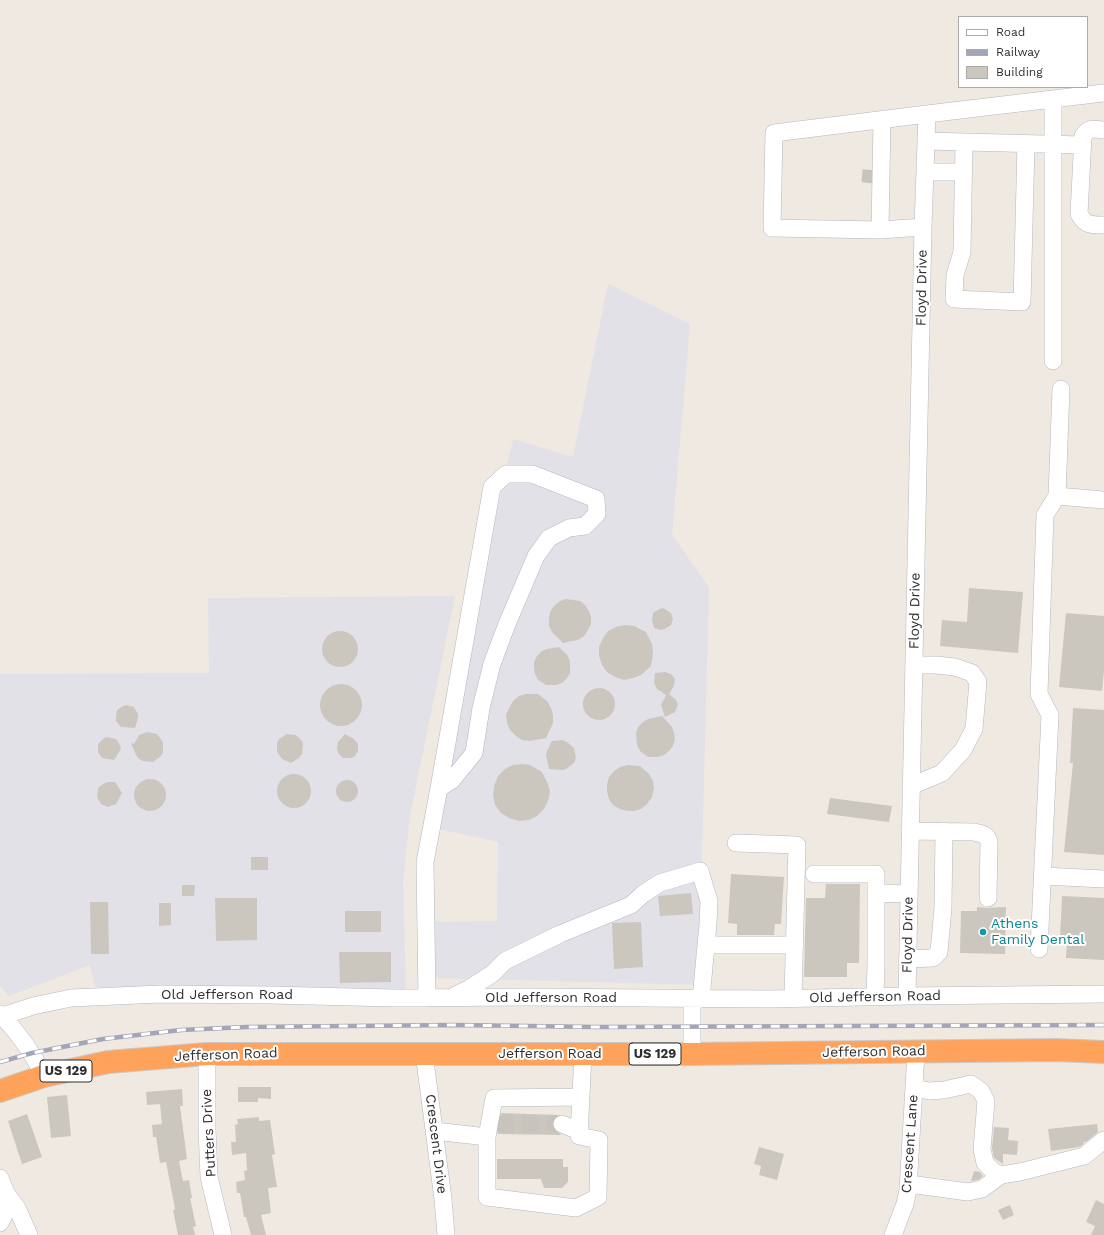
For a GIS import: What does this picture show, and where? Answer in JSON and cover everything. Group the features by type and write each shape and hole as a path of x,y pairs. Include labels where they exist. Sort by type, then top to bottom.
{"highway":[{"name":"Jefferson Road","path":"0,1091 44,1076 108,1062 206,1054 692,1054 1056,1050 1104,1052"}],"street":[{"path":"923,227 880,230 772,228 774,133 1104,93"},
{"path":"1052,361 1053,99"},
{"name":"Floyd Drive","path":"907,996 923,227 927,114"},
{"path":"880,198 870,187 882,120"},
{"path":"1104,130 1091,129 1086,131 1083,136 1079,214 1083,221 1090,225 1104,225"},
{"path":"926,141 1082,145"},
{"path":"964,142 962,252 955,275 954,299 1022,302 1026,144"},
{"path":"874,170 880,198 880,230"},
{"path":"925,172 963,172"},
{"path":"1039,949 1050,715 1039,694 1045,515 1057,496 1061,389"},
{"path":"427,998 425,862 492,487 506,474 532,474 596,500 596,514 585,526 569,528 549,538 536,556 506,624 492,664 481,708 474,753 452,780 439,788"},
{"path":"1057,496 1104,500"},
{"path":"911,786 942,773 963,750 974,729 978,682 972,673 955,667 914,665"},
{"path":"910,831 974,832 984,834 988,837 988,898"},
{"path":"907,959 933,958 939,952 943,908 944,831"},
{"path":"736,843 797,845 793,998"},
{"path":"450,997 470,988 492,974 505,961 560,934 631,905 643,894 660,883 700,871 708,901 708,924 697,999 692,1054"},
{"path":"814,874 876,874 875,997"},
{"path":"1043,876 1104,879"},
{"path":"876,893 909,894"},
{"path":"716,945 795,945"},
{"name":"Old Jefferson Road","path":"1,1016 55,1001 90,996 161,994 427,998 527,997 697,999 1104,994"},
{"path":"1,1016 32,1053 44,1076"},
{"name":"Crescent Lane","path":"893,1235 905,1204 909,1184 916,1052"},
{"name":"Crescent Drive","path":"424,1053 443,1199 446,1235"},
{"name":"Putters Drive","path":"206,1054 206,1129 209,1169 223,1235"},
{"path":"581,1096 494,1098 487,1197 576,1208 598,1197 599,1140 579,1136 579,1131 581,1096 583,1054"},
{"path":"914,1088 944,1090 970,1084 981,1091 986,1101 982,1149 985,1163 993,1171 1001,1175"},
{"path":"562,1124 579,1131"},
{"path":"434,1131 491,1130"},
{"path":"909,1184 968,1192 982,1189 1001,1175 1020,1172 1084,1156 1104,1140"},
{"path":"0,1223 4,1215 3,1186"},
{"path":"3,1186 17,1208 29,1235"}],"shaded area":[{"path":"608,284 690,324 672,535 709,587 702,858 708,985 431,978 423,922 497,921 498,842 425,826 513,439 573,457"},
{"path":"455,596 410,816 403,881 406,991 194,987 95,987 90,965 9,996 0,986 0,674 209,673 208,598"}],"building":[{"path":"969,588 1023,592 1018,653 940,646 942,620 967,622"},
{"path":"566,599 580,601 585,605 591,617 591,624 584,636 578,640 563,643 552,632 549,626 549,619 550,612 554,606 560,601"},
{"path":"662,608 671,613 673,619 671,625 661,630 654,628 652,620 653,613"},
{"path":"1066,613 1104,616 1104,671 1102,691 1059,687"},
{"path":"625,625 634,626 646,632 652,644 653,653 651,666 641,675 624,680 607,672 602,665 599,656 599,647 608,631"},
{"path":"340,631 350,634 355,639 358,649 355,659 350,664 340,667 330,664 325,659 322,649 325,639 330,634"},
{"path":"559,647 568,656 570,662 570,673 562,683 556,685 546,685 538,680 535,674 534,662 542,651"},
{"path":"665,672 671,674 675,679 674,686 669,694 676,700 678,705 675,712 665,717 661,705 666,695 657,689 654,683 655,673"},
{"path":"337,684 345,684 353,687 359,693 362,705 359,717 353,723 345,726 337,726 329,723 323,717 320,709 320,701 323,693 329,687"},
{"path":"599,688 605,689 612,695 615,704 614,710 608,717 599,720 593,719 586,713 583,704 584,698 590,691"},
{"path":"526,694 538,694 547,701 551,708 553,723 546,738 530,741 522,740 510,730 506,715 509,708 513,701 519,696"},
{"path":"126,705 134,707 138,714 135,728 121,727 116,721 117,710"},
{"path":"1073,708 1104,710 1104,855 1064,852 1073,763 1070,763"},
{"path":"662,716 672,727 675,739 673,746 664,755 658,757 648,757 640,751 637,745 636,733 638,727 648,719"},
{"path":"147,732 157,734 163,742 163,752 161,756 153,762 139,759 131,743 134,744 139,735"},
{"path":"287,734 296,735 302,741 303,745 302,754 291,763 282,759 277,752 277,743 279,739"},
{"path":"345,734 354,739 358,744 358,751 354,757 343,758 338,753 338,742"},
{"path":"106,737 116,739 119,743 121,749 114,760 102,758 98,752 98,744"},
{"path":"562,740 574,748 576,758 574,763 562,770 549,769 546,755 547,751 552,741"},
{"path":"513,765 530,765 542,772 550,792 544,809 537,816 529,820 519,821 509,818 501,813 495,805 493,795 494,786 498,776 505,769"},
{"path":"628,765 640,766 649,774 653,781 654,789 652,797 641,809 634,811 620,809 613,805 607,792 609,777 620,767"},
{"path":"291,774 297,774 301,775 308,781 311,791 310,798 304,805 297,808 291,808 287,807 280,801 277,794 277,788 278,784 284,777"},
{"path":"147,779 153,779 162,783 166,795 162,807 153,811 147,811 138,807 134,798 134,792 138,783"},
{"path":"347,780 355,783 358,791 355,799 347,802 339,799 336,791 339,783"},
{"path":"107,782 115,782 122,793 116,804 108,807 101,804 97,797 100,786"},
{"path":"830,798 892,806 889,822 827,814"},
{"path":"251,857 268,857 268,870 251,870"},
{"path":"731,874 784,877 781,924 775,924 774,935 737,935 737,924 728,923"},
{"path":"826,884 860,884 859,963 847,963 847,977 804,977 806,898 825,898"},
{"path":"182,885 195,885 194,896 182,896"},
{"path":"691,893 693,914 660,916 658,896"},
{"path":"1062,896 1104,898 1104,960 1066,958 1067,939 1060,939"},
{"path":"215,898 257,898 257,940 216,941"},
{"path":"90,902 108,902 109,954 91,954"},
{"path":"159,903 171,903 171,925 159,926"},
{"name":"Athens Family Dental","path":"977,907 1006,907 1005,954 960,953 961,911 977,911"},
{"path":"345,911 381,911 381,932 345,932"},
{"path":"641,922 643,967 614,969 612,923"},
{"path":"339,952 391,952 391,982 340,983"},
{"path":"238,1087 271,1087 271,1099 258,1098 258,1102 238,1102"},
{"path":"182,1089 183,1106 180,1106 187,1159 179,1161 183,1181 189,1180 192,1198 190,1198 196,1226 193,1227 195,1235 178,1235 173,1210 175,1209 166,1162 160,1163 156,1137 153,1137 152,1125 162,1124 160,1104 147,1105 146,1092"},
{"path":"67,1095 71,1136 51,1138 47,1097"},
{"path":"501,1113 558,1115 553,1120 552,1126 554,1130 562,1135 498,1134"},
{"path":"27,1114 42,1157 22,1164 8,1121"},
{"path":"259,1117 259,1121 270,1120 275,1154 272,1155 277,1187 268,1188 271,1213 261,1215 266,1235 251,1235 246,1217 244,1217 240,1193 237,1193 236,1182 245,1180 244,1171 247,1170 246,1153 232,1155 231,1142 236,1142 235,1125 238,1124 237,1119"},
{"path":"1097,1124 1098,1132 1086,1142 1083,1142 1084,1144 1079,1147 1051,1151 1048,1129"},
{"path":"994,1127 1009,1128 1008,1140 1018,1141 1017,1155 1003,1154 1003,1164 994,1158 992,1148"},
{"path":"759,1147 784,1154 777,1180 759,1175 761,1166 754,1164"},
{"path":"497,1159 563,1159 563,1167 568,1167 568,1182 562,1188 544,1188 541,1179 497,1179"},
{"path":"974,1171 980,1172 983,1176 978,1180 971,1181"},
{"path":"1096,1200 1104,1204 1104,1235 1091,1235 1095,1226 1086,1222"},
{"path":"1010,1205 1014,1215 1003,1220 998,1210"}],"tunnel":[{"path":"870,183 871,170"},
{"path":"497,1124 562,1124"}],"railway":[{"path":"0,1062 32,1053 103,1039 181,1030 247,1027 454,1025 596,1027 1104,1025"}],"place":[{"name":"Athens Family Dental","path":"983,932"}]}
